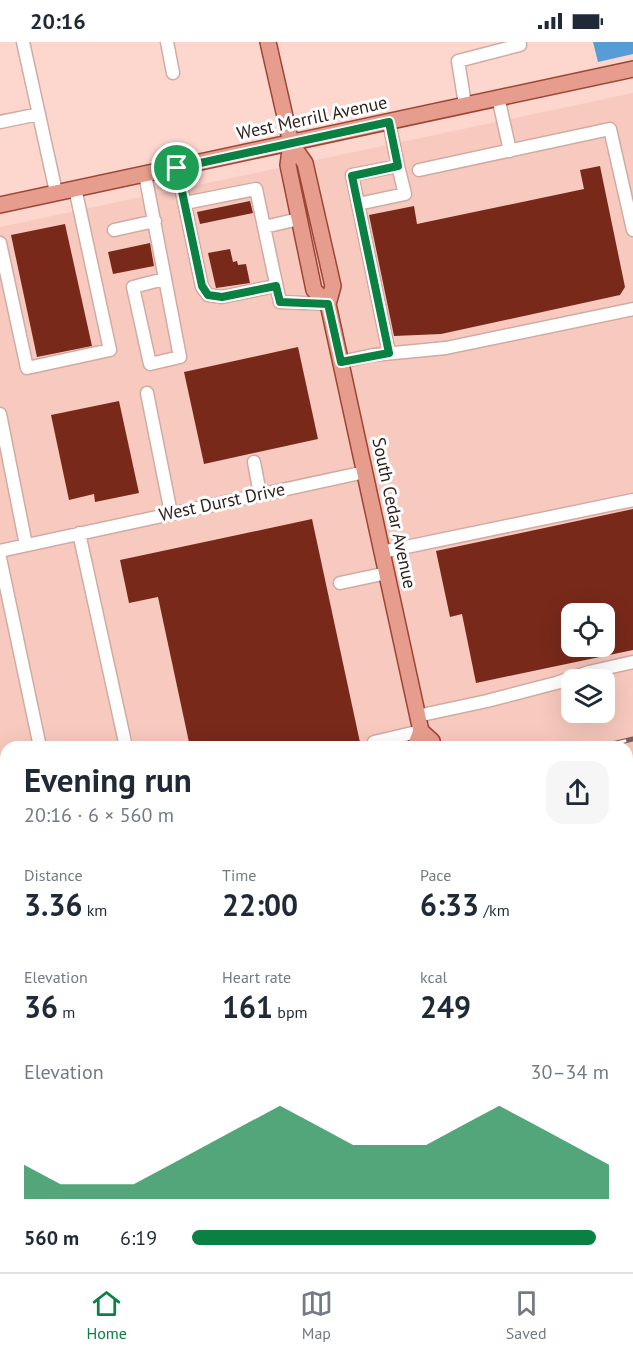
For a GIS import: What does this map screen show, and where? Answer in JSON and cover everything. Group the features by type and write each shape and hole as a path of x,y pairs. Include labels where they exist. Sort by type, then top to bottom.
{"main road":[{"name":"South Cedar Avenue","path":"268,42 291,143 304,163 333,286 328,304 419,723 432,741"},
{"name":"West Merrill Avenue","path":"0,205 633,69"},
{"name":"South Cedar Avenue","path":"291,143 288,165 314,290 328,304"},
{"path":"416,741 419,723"}],"street":[{"path":"22,42 56,192"},
{"path":"167,42 173,73"},
{"path":"465,104 458,61 520,45 519,42"},
{"path":"498,97 510,151"},
{"path":"0,122 39,114"},
{"path":"358,204 405,194 389,122"},
{"path":"419,170 610,129 633,230"},
{"path":"389,353 352,176 398,166"},
{"path":"177,168 202,286 208,295 222,297 276,286"},
{"path":"145,174 180,357 150,364 133,287 164,279"},
{"path":"0,243 27,368 110,350 75,188"},
{"path":"184,203 256,189 280,302 328,304"},
{"path":"264,227 299,219"},
{"path":"114,230 155,220"},
{"path":"341,362 389,353 446,348 633,309"},
{"path":"147,393 171,513"},
{"path":"0,414 26,545"},
{"path":"254,462 260,494"},
{"name":"West Durst Drive","path":"0,550 365,472"},
{"path":"382,552 633,500"},
{"path":"79,534 125,741"},
{"path":"0,558 39,741"},
{"path":"340,583 387,573"},
{"path":"376,741 419,723 487,701 633,662"}],"shaded area":[{"path":"633,93 633,741 0,741 0,227"}],"water":[{"path":"593,42 633,42 633,54 598,62"}],"building":[{"path":"600,166 625,287 620,295 441,334 394,336 369,215 414,206 417,224 584,189 580,170"},
{"path":"250,201 253,213 200,224 197,212"},
{"path":"65,224 92,346 37,357 11,235"},
{"path":"150,243 154,266 113,274 108,252"},
{"path":"230,249 233,262 237,261 238,265 246,264 250,283 216,288 208,253"},
{"path":"298,347 318,439 204,464 184,372"},
{"path":"119,401 139,493 95,502 94,494 69,500 51,415"},
{"path":"633,509 633,650 615,654 615,603 561,603 561,657 600,657 476,683 462,614 450,617 436,551"},
{"path":"312,519 360,741 189,741 158,597 129,603 120,560"}],"railway":[{"path":"625,741 633,739"}],"route":[{"path":"389,122 398,166 352,176 389,353 341,362 328,304 280,302 276,286 222,297 208,295 202,286 177,168 389,122"}]}
